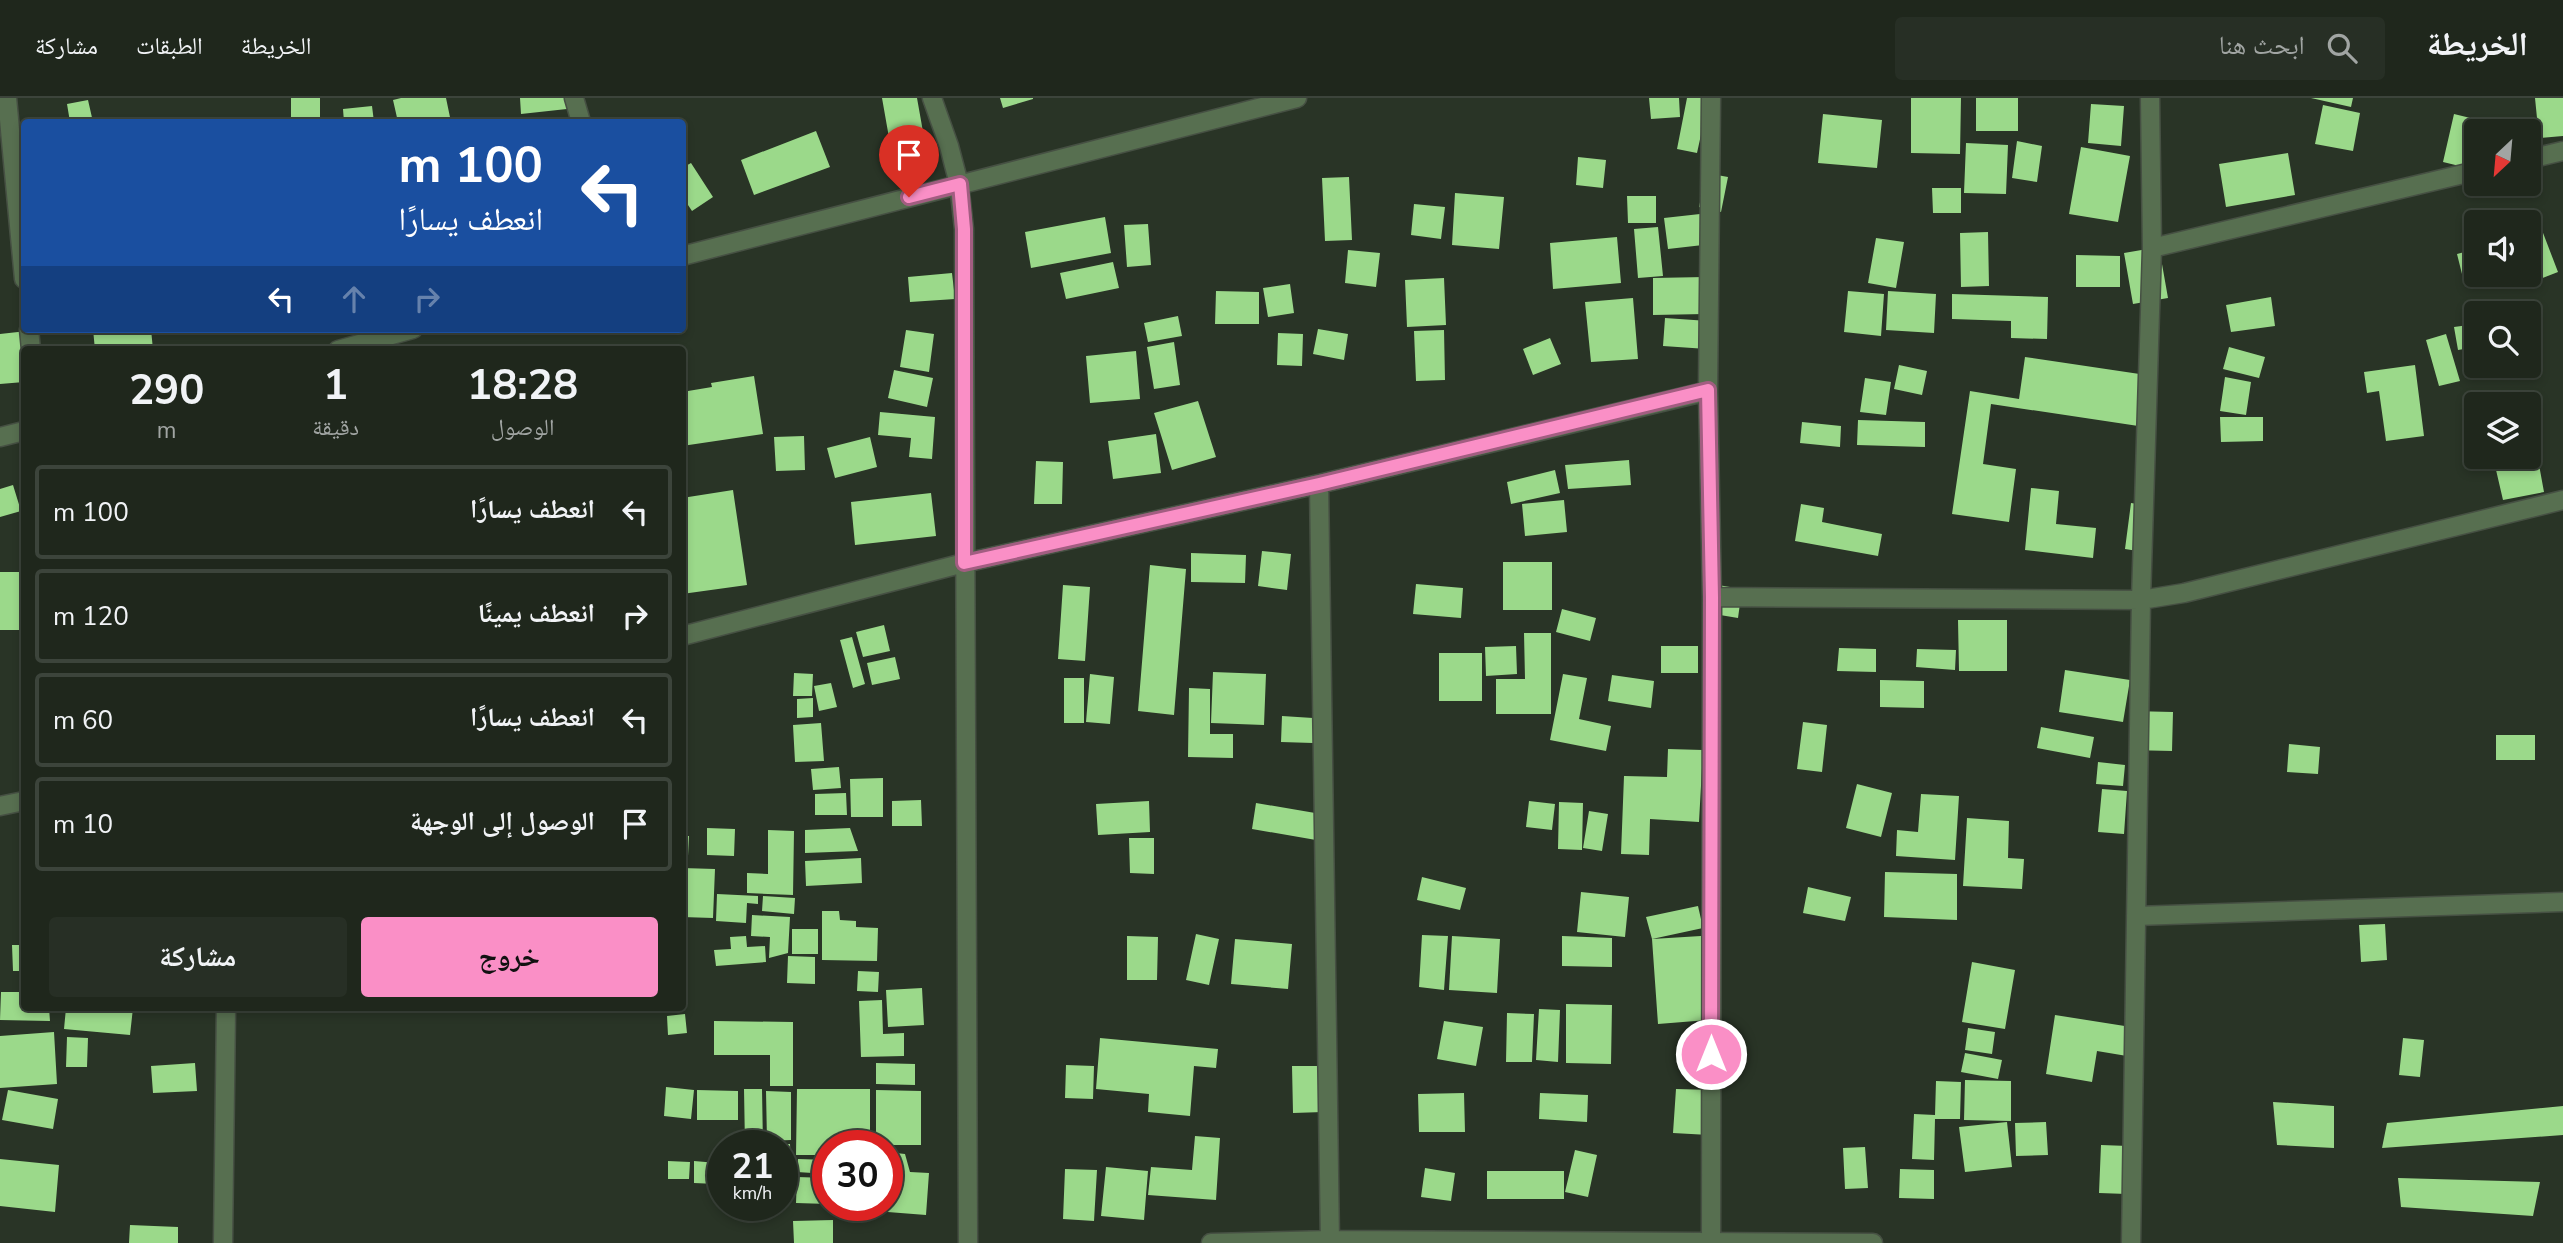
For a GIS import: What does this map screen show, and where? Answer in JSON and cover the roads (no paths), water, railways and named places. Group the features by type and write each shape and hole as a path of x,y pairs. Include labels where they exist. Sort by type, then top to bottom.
{"street":[{"path":"7,98 21,247"},
{"path":"574,98 580,119"},
{"path":"932,98 960,184 964,229 968,1243"},
{"path":"686,255 1297,98"},
{"path":"1711,98 1708,390 1712,597 1711,1242"},
{"path":"2131,1243 2141,600 2152,248 2150,98"},
{"path":"2541,156 2563,151"},
{"path":"2152,248 2464,174"},
{"path":"352,346 400,333"},
{"path":"686,635 964,563 1319,484 1708,390"},
{"path":"0,437 21,432"},
{"path":"1319,484 1331,1242"},
{"path":"1712,597 2141,600 2185,593 2563,500"},
{"path":"0,806 21,802"},
{"path":"2136,916 2563,902"},
{"path":"223,1243 226,1011"},
{"path":"1211,1243 1873,1243"}]}
